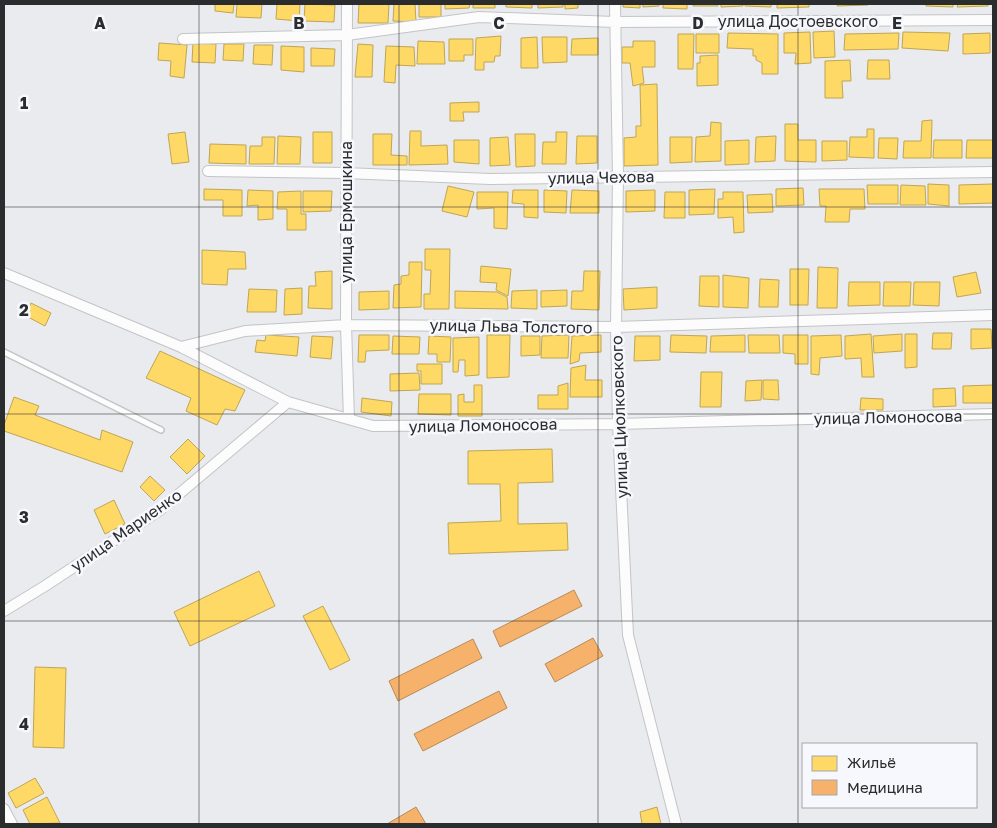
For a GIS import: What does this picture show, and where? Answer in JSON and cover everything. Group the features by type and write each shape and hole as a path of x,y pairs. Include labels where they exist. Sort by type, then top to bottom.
{"street":[{"name":"улица Ермошкина","path":"347,4 345,173 349,419"},
{"name":"улица Циолковского","path":"615,4 618,176 616,328 618,424 628,635 676,824"},
{"name":"улица Достоевского","path":"183,39 347,35 480,18 615,22 993,20"},
{"name":"улица Чехова","path":"208,171 490,178 993,172"},
{"name":"улица Ломоносова","path":"4,274 181,347 288,402 373,426 618,424 993,414"},
{"name":"улица Льва Толстого","path":"181,347 244,330 346,325 616,328 993,315"},
{"name":"улица Мариенко","path":"4,611 160,510 288,402"},
{"path":"4,809 12,824"}],"lane":[{"path":"4,352 161,430"}],"building: Жильё":[{"path":"215,4 234,4 233,13 215,11"},
{"path":"237,4 262,4 261,18 236,17"},
{"path":"277,4 300,4 299,21 276,19"},
{"path":"305,4 335,5 334,22 304,21"},
{"path":"359,4 389,4 388,23 358,23"},
{"path":"394,4 415,4 416,22 393,21"},
{"path":"419,4 441,4 441,17 419,17"},
{"path":"445,4 470,4 469,8 445,9"},
{"path":"473,4 495,4 495,8 473,8"},
{"path":"506,4 532,4 532,8 506,7"},
{"path":"538,4 563,4 563,7 538,8"},
{"path":"565,4 578,4 578,8 565,9"},
{"path":"623,4 640,4 640,8 623,7"},
{"path":"643,4 659,4 659,6 643,7"},
{"path":"663,4 687,4 687,9 663,8"},
{"path":"693,4 717,4 718,6 693,6"},
{"path":"721,4 743,4 743,6 721,7"},
{"path":"745,4 771,4 771,7 745,6"},
{"path":"777,4 809,4 809,7 777,8"},
{"path":"838,4 868,4 868,5 837,6"},
{"path":"926,4 953,4 953,7 926,6"},
{"path":"958,4 988,4 988,6 957,7"},
{"path":"834,31 835,57 814,58 813,32"},
{"path":"810,32 811,63 795,64 796,53 784,53 784,33"},
{"path":"903,32 950,33 948,51 902,48"},
{"path":"728,33 778,34 778,74 762,74 762,63 756,60 756,56 753,56 753,49 727,48"},
{"path":"899,33 898,49 844,50 845,34"},
{"path":"990,33 990,53 963,54 963,34"},
{"path":"678,34 694,34 693,69 678,69"},
{"path":"696,34 719,34 719,53 696,53"},
{"path":"501,36 500,56 495,56 494,62 484,62 484,70 475,70 476,38"},
{"path":"537,37 538,68 521,68 521,38"},
{"path":"542,37 567,37 567,62 543,63"},
{"path":"598,38 598,55 571,55 572,39"},
{"path":"449,39 473,39 473,55 464,55 464,61 449,61"},
{"path":"418,41 444,42 445,64 417,64"},
{"path":"633,41 655,41 655,67 642,67 644,83 633,86 630,63 622,63 622,47 633,47"},
{"path":"159,43 187,45 184,78 170,76 171,61 158,60"},
{"path":"193,43 216,44 215,63 192,62"},
{"path":"224,44 244,44 243,61 223,60"},
{"path":"358,44 373,45 372,77 355,77"},
{"path":"254,45 273,45 272,65 253,64"},
{"path":"281,46 304,47 304,72 281,70"},
{"path":"386,46 414,47 415,66 396,65 395,83 384,82"},
{"path":"311,48 335,49 334,66 311,66"},
{"path":"718,55 718,85 697,86 697,63 700,63 700,56"},
{"path":"850,60 851,81 842,81 843,98 825,98 825,61"},
{"path":"868,60 889,60 890,79 867,79"},
{"path":"657,84 658,165 624,166 624,138 636,137 636,126 641,126 640,85"},
{"path":"479,102 479,112 463,112 464,121 450,121 450,103"},
{"path":"932,120 931,158 903,158 904,141 921,141 922,121"},
{"path":"711,122 721,123 721,161 695,162 696,137 710,136"},
{"path":"785,124 798,124 798,140 816,140 816,162 785,161"},
{"path":"867,129 874,129 874,158 849,157 850,137 867,137"},
{"path":"410,131 421,131 421,146 447,145 448,164 409,165"},
{"path":"185,132 189,162 172,164 168,134"},
{"path":"313,132 332,132 332,163 313,163"},
{"path":"556,132 567,132 566,164 542,164 543,142 556,142"},
{"path":"373,134 392,134 391,155 407,156 407,165 373,165"},
{"path":"515,134 535,134 535,166 516,167"},
{"path":"278,136 301,137 300,164 277,164"},
{"path":"577,136 597,136 597,163 576,164"},
{"path":"776,136 775,161 755,162 756,137"},
{"path":"262,137 275,137 274,164 249,164 250,146 262,146"},
{"path":"508,137 510,165 490,166 490,138"},
{"path":"670,137 692,137 692,162 670,163"},
{"path":"879,138 898,138 897,159 878,158"},
{"path":"454,140 479,140 479,164 454,162"},
{"path":"749,140 749,164 725,165 725,141"},
{"path":"934,140 962,140 962,158 933,158"},
{"path":"967,140 993,140 993,158 966,158"},
{"path":"822,141 847,141 847,160 822,161"},
{"path":"210,144 246,145 246,164 209,163"},
{"path":"928,184 949,185 949,206 928,204"},
{"path":"993,184 993,203 959,204 959,185"},
{"path":"867,185 898,185 898,204 868,204"},
{"path":"901,185 925,186 926,205 900,205"},
{"path":"448,186 474,192 467,217 442,211"},
{"path":"803,188 804,205 776,206 776,189"},
{"path":"204,189 242,190 242,216 223,216 223,200 204,200"},
{"path":"715,189 714,214 689,215 689,190"},
{"path":"819,189 864,189 865,209 850,209 849,222 825,222 826,206 820,206"},
{"path":"248,190 273,191 273,219 258,220 258,205 247,206"},
{"path":"513,190 538,190 538,218 524,217 524,204 512,203"},
{"path":"544,190 567,191 566,213 544,212"},
{"path":"572,190 599,191 599,213 570,213"},
{"path":"655,190 655,211 626,212 626,191"},
{"path":"301,191 301,214 306,214 306,230 287,230 287,209 277,209 278,192"},
{"path":"303,191 332,191 331,211 303,212"},
{"path":"477,192 508,192 507,229 494,228 494,208 477,209"},
{"path":"665,192 685,192 685,218 664,218"},
{"path":"723,192 743,192 744,232 734,233 733,217 718,218 718,199 723,199"},
{"path":"772,194 773,212 748,213 747,195"},
{"path":"425,249 450,249 449,309 424,309 424,294 430,294 431,270 425,270"},
{"path":"202,250 245,252 246,269 228,269 227,285 202,284"},
{"path":"409,262 422,262 421,307 393,308 394,285 401,284 401,276 409,275"},
{"path":"481,266 511,269 508,296 496,290 497,283 480,282"},
{"path":"818,267 838,268 837,308 817,308"},
{"path":"790,269 809,269 808,305 790,305"},
{"path":"332,271 332,309 308,308 309,286 316,286 315,272"},
{"path":"584,271 600,271 599,310 571,309 572,291 583,291"},
{"path":"976,272 981,293 957,297 953,277"},
{"path":"723,275 749,278 748,308 723,307"},
{"path":"700,276 719,276 719,307 699,306"},
{"path":"760,279 779,280 778,307 759,307"},
{"path":"849,282 880,282 880,305 848,306"},
{"path":"884,282 911,282 910,306 883,306"},
{"path":"914,282 940,282 939,306 913,305"},
{"path":"657,287 657,308 624,310 623,289"},
{"path":"302,288 302,314 284,315 285,289"},
{"path":"249,289 277,290 276,312 247,312"},
{"path":"537,290 537,309 511,308 512,291"},
{"path":"567,290 567,306 541,307 541,291"},
{"path":"389,291 389,309 359,310 359,292"},
{"path":"455,291 497,292 507,297 508,309 455,308"},
{"path":"31,303 51,313 45,326 26,316"},
{"path":"971,329 991,329 992,348 971,349"},
{"path":"933,333 952,333 951,349 932,349"},
{"path":"871,334 874,377 862,377 861,358 845,359 845,336"},
{"path":"902,334 902,351 874,353 873,336"},
{"path":"905,334 917,334 917,367 905,368"},
{"path":"266,335 299,337 297,356 255,352 257,340 265,341"},
{"path":"359,335 389,335 389,350 366,351 365,362 358,362"},
{"path":"487,335 510,335 509,377 487,378"},
{"path":"569,335 568,358 541,358 542,336"},
{"path":"601,335 601,352 580,353 579,361 570,364 572,336"},
{"path":"671,335 707,336 706,353 670,352"},
{"path":"745,335 745,352 710,352 711,336"},
{"path":"748,335 779,335 780,353 749,353"},
{"path":"783,335 808,335 808,364 795,364 795,354 783,353"},
{"path":"841,335 842,356 820,358 819,375 811,374 811,336"},
{"path":"312,336 333,337 331,359 310,357"},
{"path":"393,336 420,337 419,354 392,354"},
{"path":"429,336 451,337 450,362 437,362 437,354 428,354"},
{"path":"521,336 540,336 540,355 521,356"},
{"path":"635,336 660,336 660,360 634,361"},
{"path":"479,337 479,375 465,376 465,360 459,360 458,372 453,372 453,338"},
{"path":"160,351 245,390 235,411 225,409 217,425 186,411 191,398 146,378"},
{"path":"417,364 442,364 442,384 421,384 421,371 417,371"},
{"path":"586,365 585,380 602,380 602,397 570,397 571,368"},
{"path":"701,372 722,372 721,407 700,407"},
{"path":"419,373 420,390 390,391 390,374"},
{"path":"762,380 761,400 745,401 746,381"},
{"path":"763,380 778,380 779,400 763,399"},
{"path":"568,383 568,409 538,409 538,395 558,395 558,386"},
{"path":"474,385 482,385 482,416 458,416 458,395 464,394 464,402 474,402"},
{"path":"993,385 993,403 963,403 963,386"},
{"path":"955,388 956,406 933,407 933,389"},
{"path":"419,394 451,394 451,415 418,414"},
{"path":"14,397 39,406 35,415 100,440 102,430 133,442 122,472 4,431 4,425"},
{"path":"362,398 392,402 391,416 361,412"},
{"path":"861,398 883,399 883,410 860,410"},
{"path":"188,439 205,456 187,474 170,457"},
{"path":"552,449 553,482 518,483 518,524 567,523 568,550 449,554 448,523 501,521 500,484 468,484 468,451"},
{"path":"150,476 165,490 154,501 140,487"},
{"path":"114,500 125,524 105,534 94,510"},
{"path":"259,571 275,606 190,646 174,612"},
{"path":"323,606 350,660 330,670 303,616"},
{"path":"35,667 66,668 64,748 33,747"},
{"path":"35,778 44,793 16,808 8,793"},
{"path":"47,797 60,823 30,824 23,810"},
{"path":"657,807 661,824 642,824 640,812"}],"building: Медицина":[{"path":"574,590 582,606 500,647 493,631"},
{"path":"593,638 603,656 555,682 545,664"},
{"path":"473,639 482,658 398,701 389,681"},
{"path":"499,691 507,708 423,751 414,734"},
{"path":"416,807 426,824 387,824"}]}
